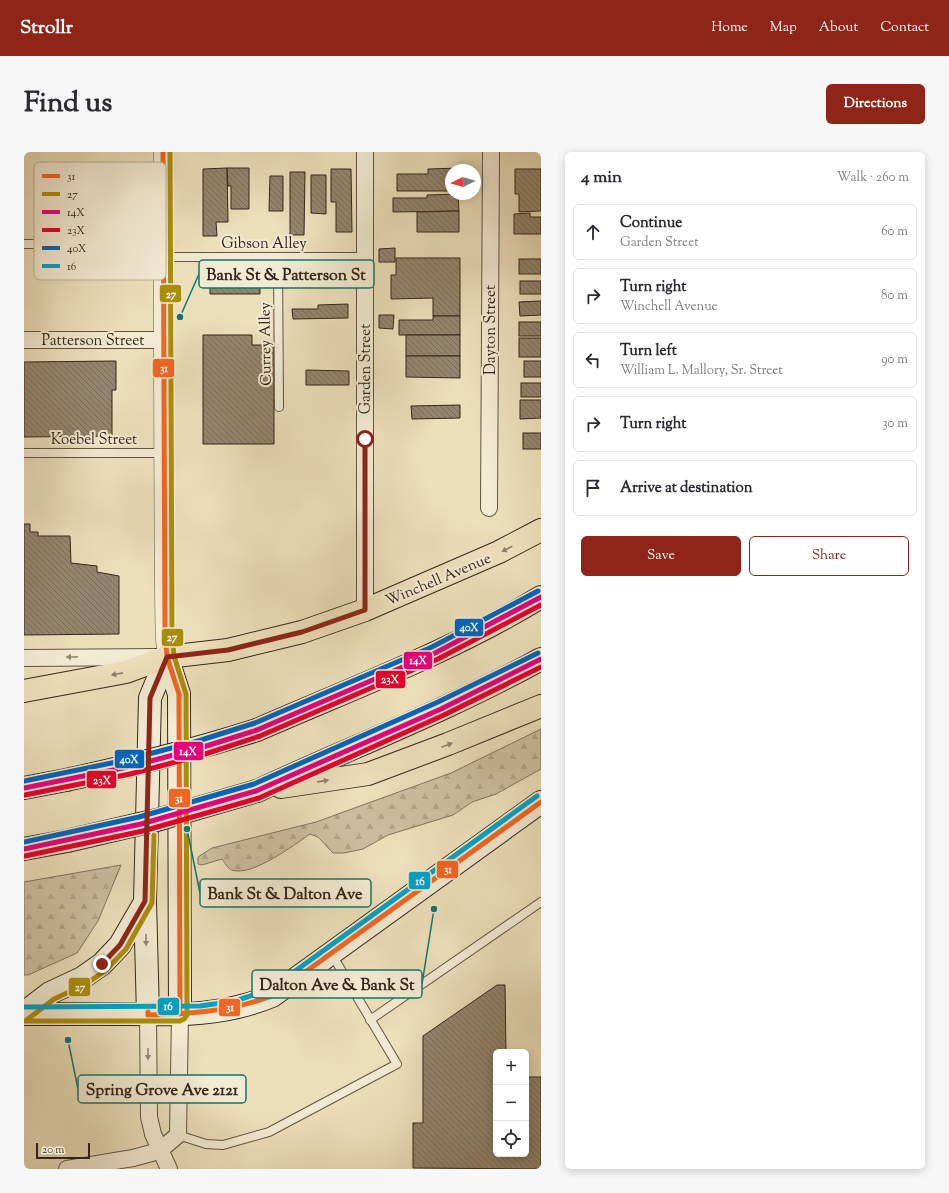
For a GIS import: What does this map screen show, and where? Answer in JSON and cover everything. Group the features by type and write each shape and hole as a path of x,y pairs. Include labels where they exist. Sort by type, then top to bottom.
{"main road":[{"name":"Winchell Avenue","path":"167,657 236,648 302,632 365,610 499,552 541,530"},
{"path":"24,788 128,766 257,730 435,653 541,597"},
{"path":"24,691 126,672 167,657"},
{"path":"148,1014 145,901 150,698 167,657"},
{"path":"167,657 178,694 180,1014"},
{"path":"256,791 337,754 406,726 495,684 541,659"},
{"path":"24,849 67,841 158,820 256,791 368,774 448,744 541,706"},
{"path":"24,1014 214,1013 249,1005 272,996 541,802"},
{"path":"24,1014 50,993 82,978 102,964 120,945 145,901"}],"street":[{"name":"Garden Street","path":"365,152 365,610"},
{"name":"Dayton Street","path":"489,508 491,152"},
{"path":"163,280 165,633 167,657"},
{"name":"Patterson Street","path":"24,340 163,340"},
{"name":"Winchell Avenue","path":"24,658 167,657"},
{"path":"148,1014 149,1117 160,1151 168,1169"},
{"path":"67,1169 133,1158 160,1151 178,1128 180,1014"}],"lane":[{"name":"Gibson Alley","path":"24,244 34,244"},
{"name":"Gibson Alley","path":"166,250 278,257 365,257"},
{"name":"Currey Alley","path":"278,257 279,407"},
{"name":"Koebel Street","path":"24,453 164,453"},
{"path":"370,1020 541,902"},
{"path":"178,1128 206,1144 223,1145 269,1132 396,1064 331,954"}],"green space":[{"path":"541,729 541,769 496,794 472,802 453,815 388,835 363,849 344,853 333,853 318,837 310,834 272,859 250,869 240,871 232,870 222,859 202,865 198,864 198,857 212,848 316,822 451,773"},
{"path":"121,865 98,921 77,953 28,975 24,975 24,882"}],"building":[{"path":"227,168 228,222 216,222 217,236 203,236 203,169"},
{"path":"227,168 249,168 249,209 231,209 231,186 228,186"},
{"path":"445,168 445,191 397,191 397,174 428,174 428,169"},
{"path":"331,169 351,169 352,232 336,232 336,202 331,202"},
{"path":"515,169 541,169 541,211 519,212 519,194 515,194"},
{"path":"290,172 305,172 304,235 290,235"},
{"path":"311,175 326,175 326,214 311,213"},
{"path":"270,176 283,176 283,211 269,211"},
{"path":"445,194 445,200 458,200 459,211 393,212 393,198 427,198 427,195"},
{"path":"459,211 459,232 417,232 417,212"},
{"path":"530,213 530,217 541,217 541,234 514,234 514,214"},
{"path":"395,248 395,262 379,262 379,249"},
{"path":"396,258 460,258 460,316 433,316 433,298 391,299 391,275 396,275"},
{"path":"519,259 541,259 541,274 519,274"},
{"path":"520,281 541,281 541,294 520,294"},
{"path":"242,283 242,286 260,285 260,294 210,294 210,284"},
{"path":"541,301 541,315 520,316 519,302"},
{"path":"348,304 348,318 293,319 292,309 318,309 318,305"},
{"path":"379,315 394,315 393,329 379,328"},
{"path":"433,316 460,316 460,335 399,335 399,320 433,320"},
{"path":"519,322 541,322 541,336 519,336"},
{"path":"203,335 252,335 252,345 274,345 274,444 203,444"},
{"path":"406,335 460,335 460,356 406,356"},
{"path":"519,338 541,338 541,357 519,357"},
{"path":"406,356 460,356 460,378 406,377"},
{"path":"116,361 116,390 112,390 112,436 24,437 24,362"},
{"path":"524,361 541,361 541,377 524,377"},
{"path":"306,370 349,371 349,385 306,385"},
{"path":"521,383 541,383 541,397 521,397"},
{"path":"520,400 541,400 541,418 520,419"},
{"path":"460,405 460,418 412,419 411,406"},
{"path":"523,433 541,433 541,449 523,449"},
{"path":"24,524 30,524 30,532 38,532 38,536 70,536 71,563 97,566 97,572 119,576 119,634 24,635"},
{"path":"497,985 505,985 506,1049 493,1049 493,1157 529,1157 529,1077 541,1077 541,1169 413,1168 413,1123 423,1123 423,1036"}],"transit line":[{"name":"31","path":"163,152 163,162"},
{"name":"27","path":"24,1021 180,1021 187,1015 186,694 174,656 172,633 170,152"},
{"name":"31","path":"164,280 165,633 167,657 179,694 180,1014"},
{"name":"40X","path":"24,781 126,760 198,741 255,723 432,647 538,591"},
{"name":"14X","path":"24,788 128,767 200,748 257,730 435,653 541,597"},
{"name":"23X","path":"25,795 130,774 202,755 260,736 438,659 541,605"},
{"name":"40X","path":"24,842 139,817 254,784 438,702 538,653"},
{"name":"14X","path":"24,849 141,824 256,791 441,709 541,659"},
{"name":"23X","path":"25,856 143,831 259,798 444,715 541,667"},
{"name":"16","path":"24,1007 200,1006 235,1001 269,990 537,796"},
{"name":"31","path":"148,1012 148,1015 211,1011 241,1005 272,996 541,802"},
{"name":"27","path":"28,1019 54,999 86,984 106,970 126,949 152,903 154,835"}],"place":[{"name":"Bank St & Patterson St","path":"180,317"},
{"name":"Bank St & Dalton Ave","path":"187,829"},
{"name":"Dalton Ave & Bank St","path":"434,909"},
{"name":"Spring Grove Ave 2121","path":"68,1040"}],"route":[{"path":"102,964 120,945 134,923 145,901 150,698 167,657 228,650 302,632 365,610 365,439"}]}
